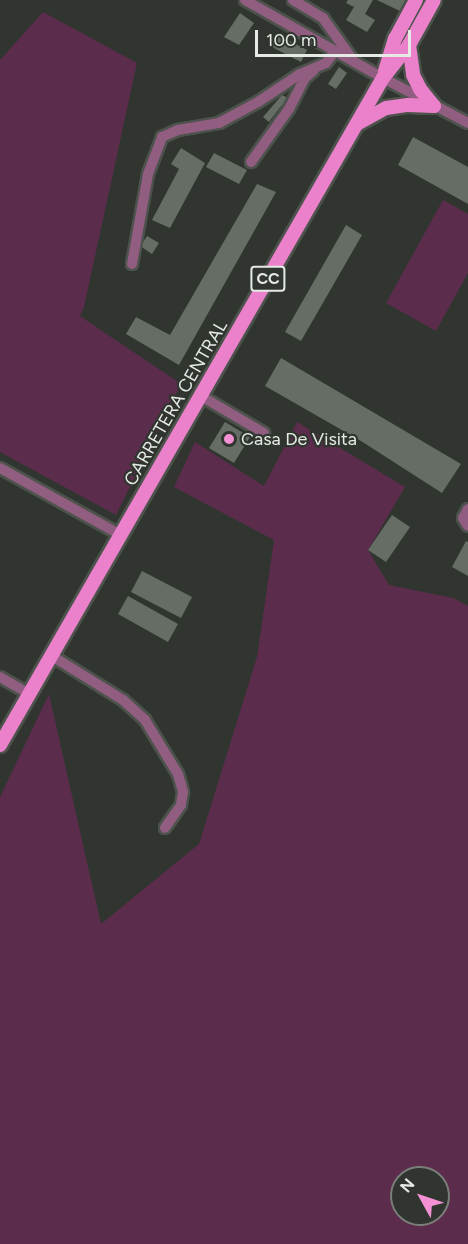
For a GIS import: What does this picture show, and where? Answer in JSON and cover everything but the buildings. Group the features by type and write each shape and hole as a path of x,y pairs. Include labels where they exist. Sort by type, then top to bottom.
{"main road":[{"name":"CARRETERA CENTRAL","path":"383,78 395,39 416,0"},
{"name":"CARRETERA CENTRAL","path":"0,745 383,78 409,45 434,0"},
{"path":"409,45 413,75 420,89 434,106"},
{"path":"357,124 386,108 408,105 434,106"}],"street":[{"path":"245,0 468,123"},
{"path":"293,0 323,18 354,62"},
{"path":"132,264 148,174 162,137 178,130 219,123 258,102 300,74 326,63 335,51"},
{"path":"251,162 290,109 305,78 315,69"},
{"path":"201,396 264,433"},
{"path":"0,468 121,535"},
{"path":"468,509 463,518 468,526"},
{"path":"52,656 123,700 151,728 178,774 183,792 181,805 165,828"},
{"path":"0,677 30,694"}],"shaded area":[{"path":"43,12 137,63 84,307 80,316 181,384 116,515 0,452 0,60"},
{"path":"443,200 468,214 468,273 436,331 386,303"},
{"path":"297,422 405,487 368,550 389,585 453,598 468,606 468,1244 0,1244 0,797 49,694 101,924 199,844 257,657 274,540 174,487 195,442 264,486"}],"place":[{"name":"Casa De Visita","path":"229,439"}]}
